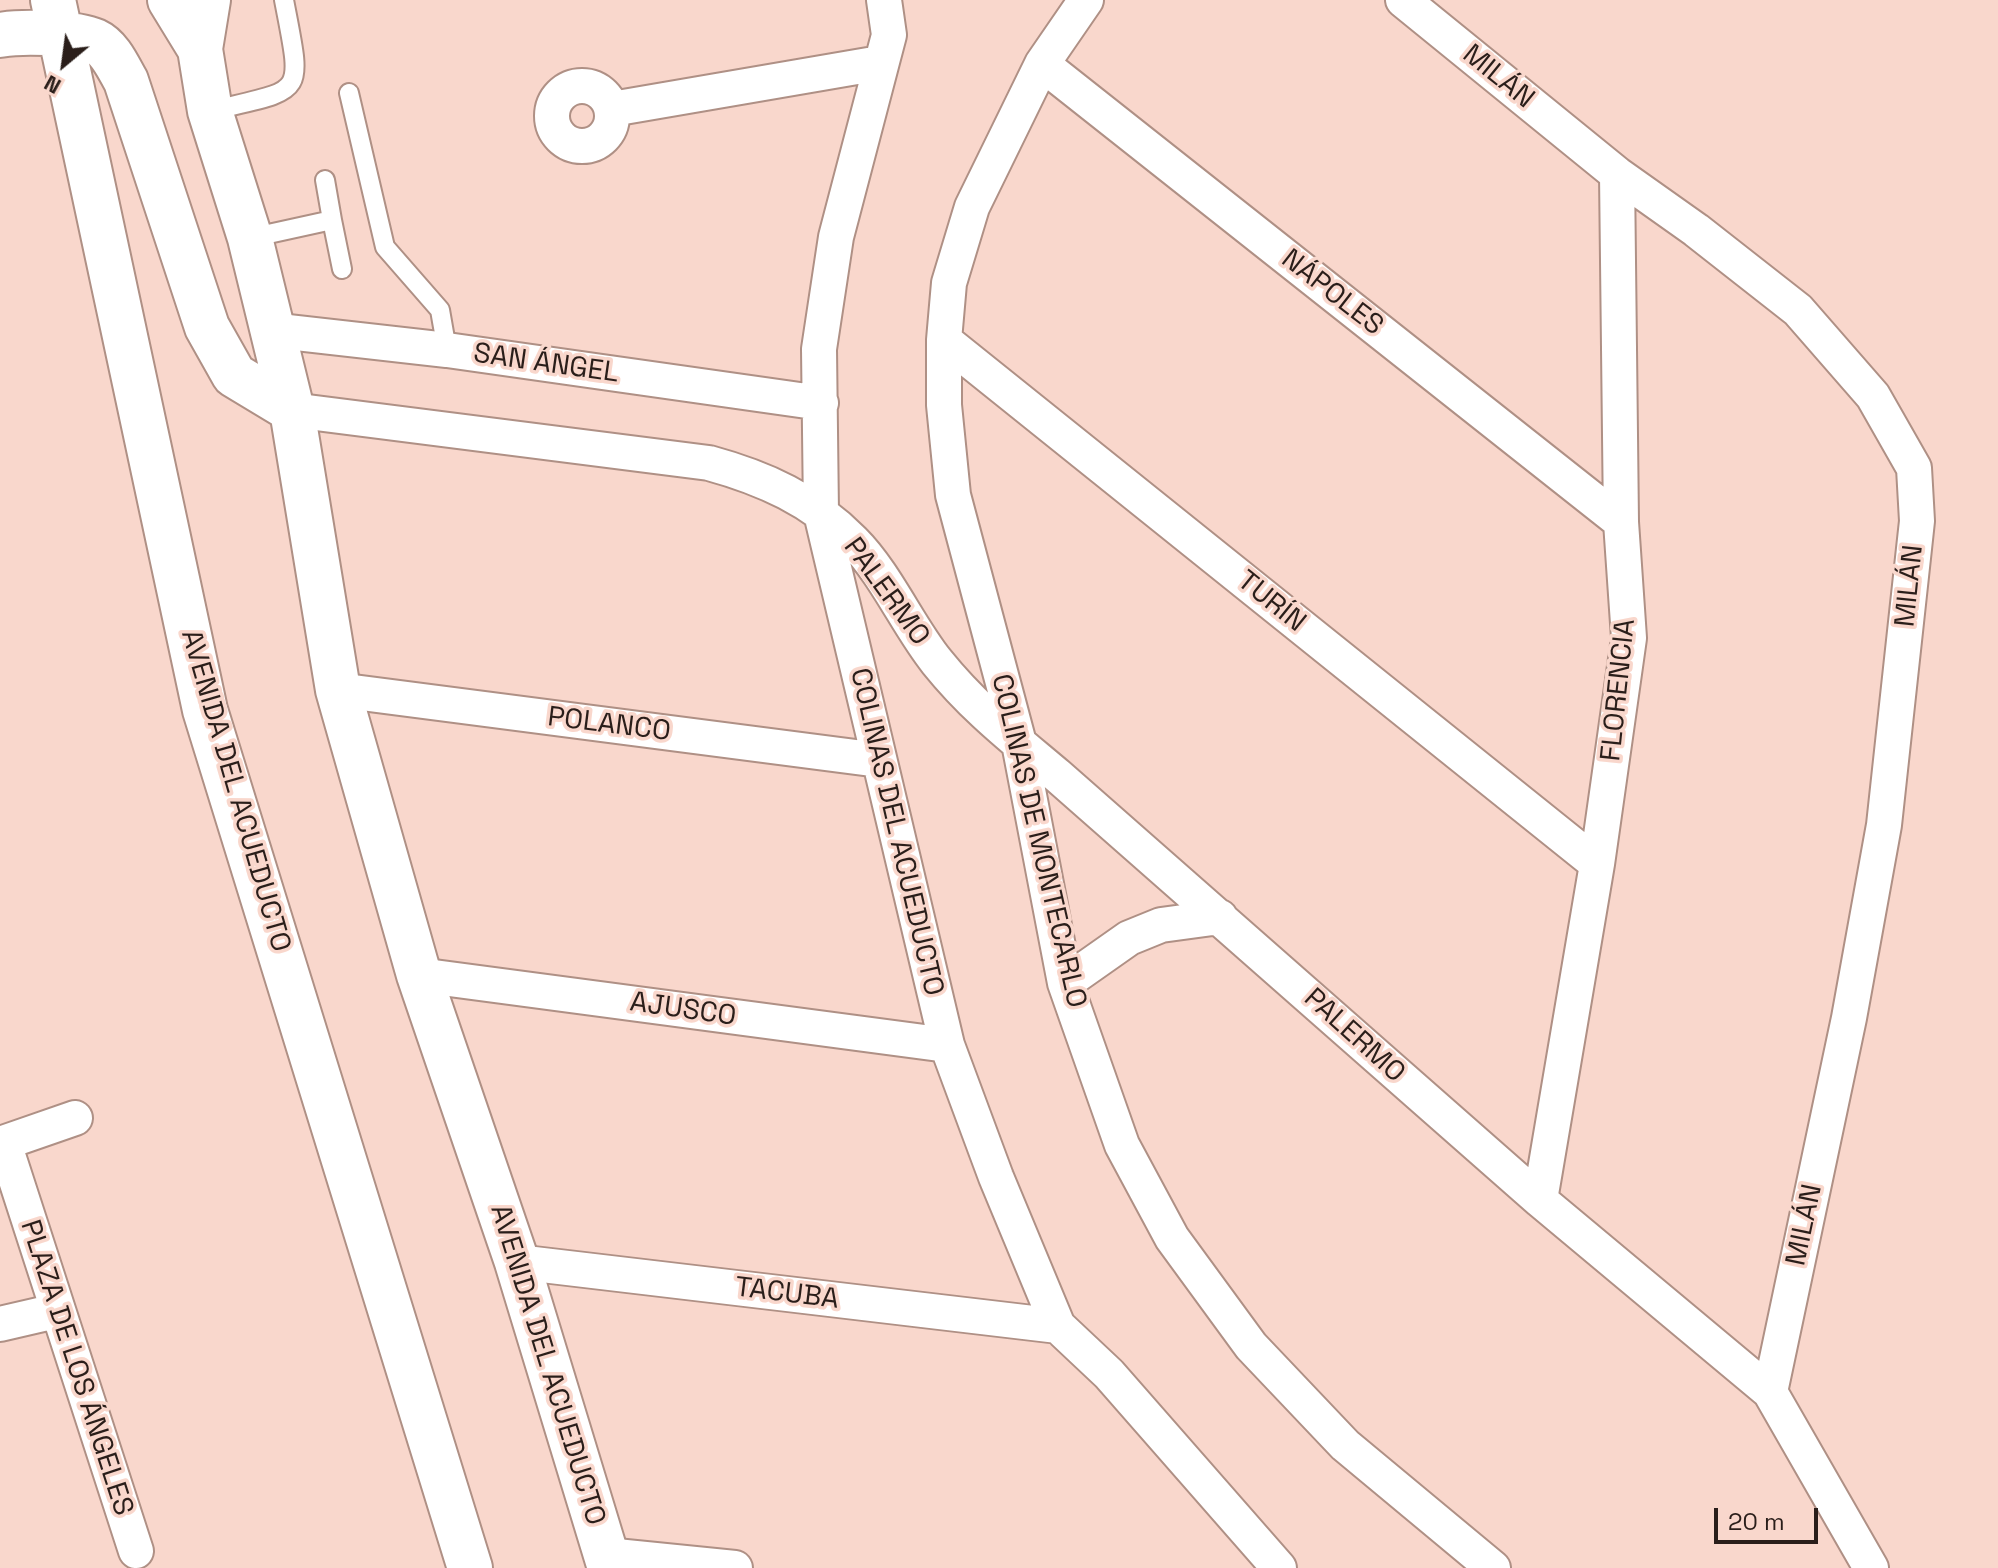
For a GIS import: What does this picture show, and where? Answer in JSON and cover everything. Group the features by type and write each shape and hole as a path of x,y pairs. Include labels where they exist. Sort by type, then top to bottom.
{"street":[{"name":"COLINAS DEL ACUEDUCTO","path":"884,0 889,35 836,237 819,349 821,513 947,1045 996,1177 1058,1326 1109,1374 1279,1568"},
{"name":"COLINAS DE MONTECARLO","path":"1086,0 1042,64 972,207 949,283 944,340 944,405 953,495 1019,743 1065,983 1122,1145 1172,1238 1251,1346 1345,1445 1493,1568"},
{"name":"MILÁN","path":"1403,0 1617,174 1696,230 1798,310 1873,396 1914,468 1917,521 1884,825 1849,1018 1770,1392"},
{"name":"AVENIDA DEL ACUEDUCTO","path":"182,1 200,49 210,111 250,238 292,410 313,556 338,690 419,975 517,1262 608,1561"},
{"name":"AVENIDA DEL ACUEDUCTO","path":"56,18 205,710 470,1568"},
{"path":"0,35 56,18 95,41 111,55 126,81 207,327 234,375 292,410 709,463 753,475 787,490 821,513"},
{"path":"612,109 880,63"},
{"name":"NÁPOLES","path":"1042,64 1621,522"},
{"name":"FLORENCIA","path":"1540,1200 1597,864 1629,638 1621,522 1617,174"},
{"name":"SAN ÁNGEL","path":"270,330 447,350 821,403"},
{"name":"TURÍN","path":"944,340 1597,864"},
{"name":"PALERMO","path":"821,513 855,542 935,660 980,713 1019,743 1220,917 1540,1200 1770,1392 1871,1568"},
{"name":"POLANCO","path":"338,690 879,760"},
{"path":"1065,983 1129,938 1161,925 1220,917"},
{"name":"AJUSCO","path":"419,975 947,1045"},
{"path":"2,1144 75,1118"},
{"name":"PLAZA DE LOS ÁNGELES","path":"2,1144 136,1551"},
{"name":"TACUBA","path":"517,1262 1058,1326"},
{"path":"0,1324 56,1311"},
{"path":"608,1561 735,1568"}],"lane":[{"path":"210,111 285,93 294,82 297,65 284,0"},
{"path":"349,93 385,247 440,310 447,350"},
{"path":"325,180 342,269"},
{"path":"250,238 332,220"}]}
